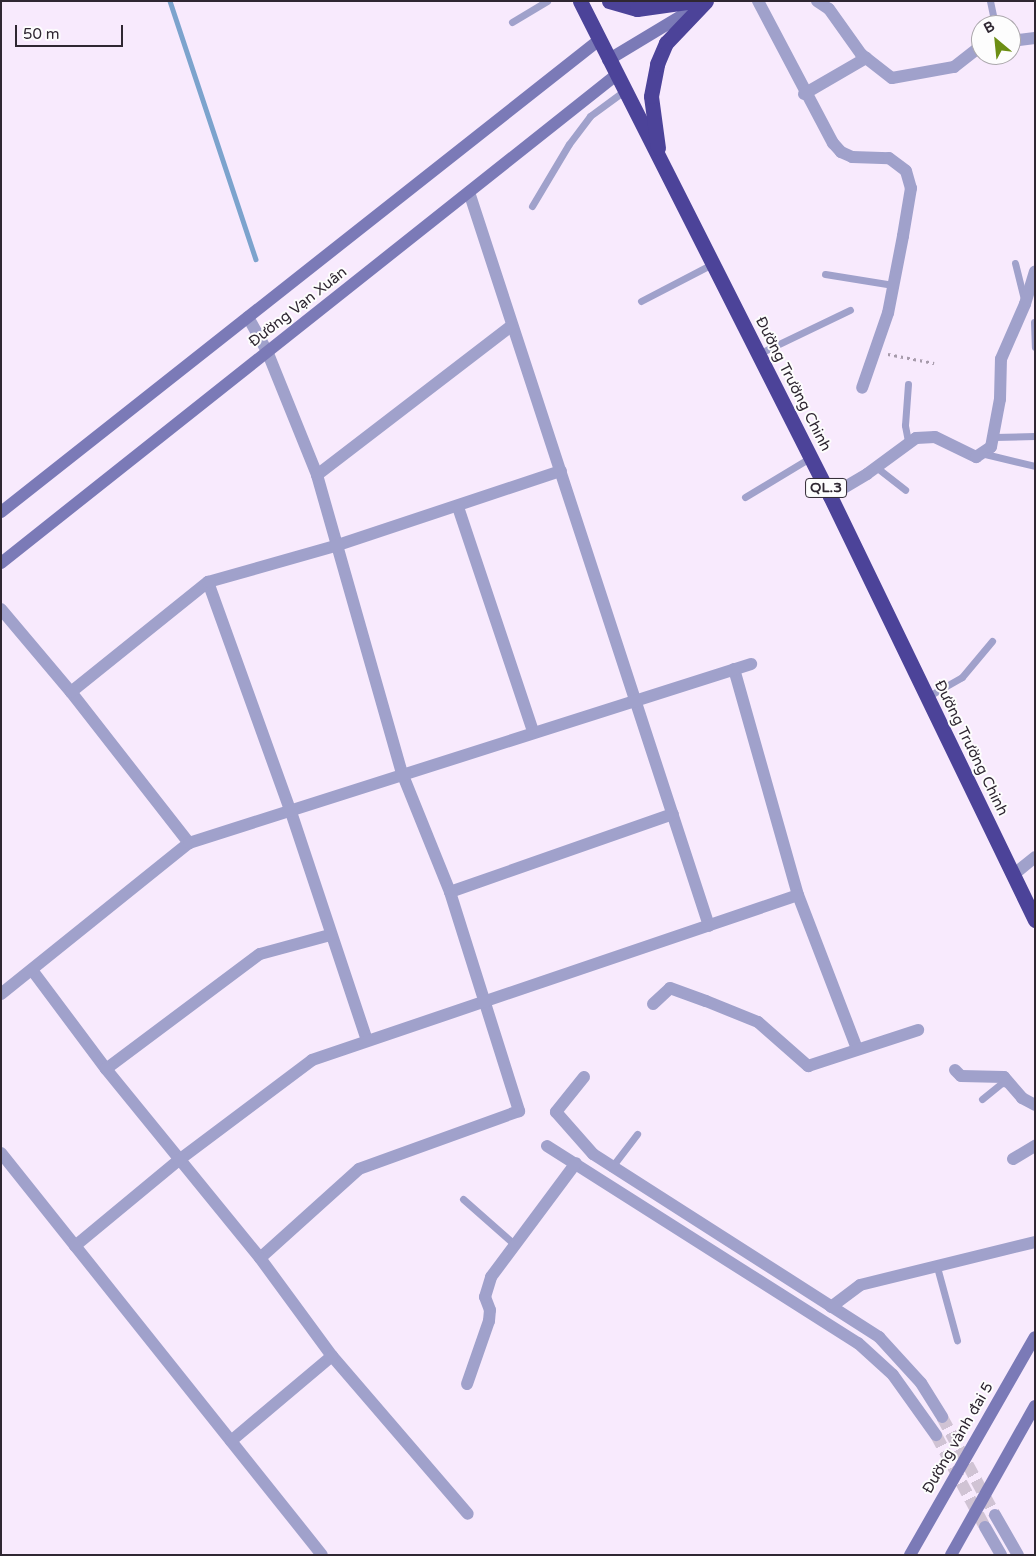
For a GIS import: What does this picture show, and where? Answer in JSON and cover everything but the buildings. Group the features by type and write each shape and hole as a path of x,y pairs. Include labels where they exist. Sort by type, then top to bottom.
{"highway":[{"name":"Đường Trường Chinh","path":"580,1 616,76 830,496 1035,920"},
{"path":"609,1 637,9 695,1"},
{"path":"661,164 651,96 658,64 666,43 705,1"}],"street":[{"path":"608,60 705,1"},
{"path":"758,1 804,94 841,152 852,157 889,158 906,171 910,188 893,285 862,388"},
{"path":"824,2 866,58 892,78 908,77 954,67 971,54"},
{"path":"1021,39 1035,38"},
{"name":"Đường Vạn Xuân","path":"1,512 599,40"},
{"path":"804,94 866,58"},
{"name":"Đường Vạn Xuân","path":"1,563 616,76"},
{"path":"469,192 510,327 560,471 633,701 673,814 709,926"},
{"path":"830,496 876,467 908,441 935,437 970,455 985,454 994,437 1000,400 1001,359 1023,308 1035,272"},
{"path":"248,317 268,352 317,475 335,546 402,773 450,892 483,1004 519,1111 359,1169 260,1258"},
{"path":"317,475 510,327"},
{"path":"71,692 208,582 335,546 458,507 560,471"},
{"path":"458,507 533,731"},
{"path":"208,582 292,812 330,936 366,1040"},
{"path":"1,609 71,692 189,843"},
{"path":"1,994 189,843 292,812 402,773 533,731 751,664"},
{"path":"734,669 798,895 857,1049"},
{"path":"450,892 673,814"},
{"path":"1013,875 1035,857"},
{"path":"75,1246 179,1160 312,1060 366,1040 483,1004 798,895"},
{"path":"106,1069 260,954 330,936"},
{"path":"32,970 106,1069 260,1258 332,1356 468,1514"},
{"path":"654,1004 670,988 706,1001 758,1022 808,1066 918,1030"},
{"path":"954,1070 961,1076 999,1076 1035,1105"},
{"path":"584,1077 556,1112 594,1154 611,1168 879,1337 900,1357 942,1417"},
{"path":"547,1146 858,1343 893,1375 936,1435"},
{"path":"1013,1159 1035,1146"},
{"path":"1,1153 322,1555"},
{"path":"467,1384 489,1321 487,1287 514,1244 576,1163"},
{"path":"832,1307 860,1285 1035,1242"},
{"name":"Đường vành đai 5","path":"910,1555 1035,1337"},
{"path":"231,1441 332,1356"},
{"path":"950,1555 1035,1406"},
{"path":"995,1515 1018,1555"},
{"path":"985,1527 1001,1555"}],"lane":[{"path":"512,22 548,1"},
{"path":"990,1 993,15"},
{"path":"532,206 569,144 585,123 624,91"},
{"path":"1015,263 1023,308 1035,322 1035,347"},
{"path":"641,302 712,264"},
{"path":"825,274 893,285"},
{"path":"758,354 850,310"},
{"path":"908,384 905,425 908,441"},
{"path":"994,437 1035,436"},
{"path":"985,454 1035,466"},
{"path":"745,497 810,458"},
{"path":"876,467 905,490"},
{"path":"927,697 962,677 992,641"},
{"path":"982,1099 1002,1083 1011,1084"},
{"path":"611,1168 637,1134"},
{"path":"463,1200 514,1244"},
{"path":"937,1267 958,1340"}],"path":[{"path":"874,351 934,363"}],"waterway":[{"path":"170,1 256,259"}],"tunnel":[{"path":"942,1417 995,1515"},
{"path":"936,1435 985,1527"}]}
